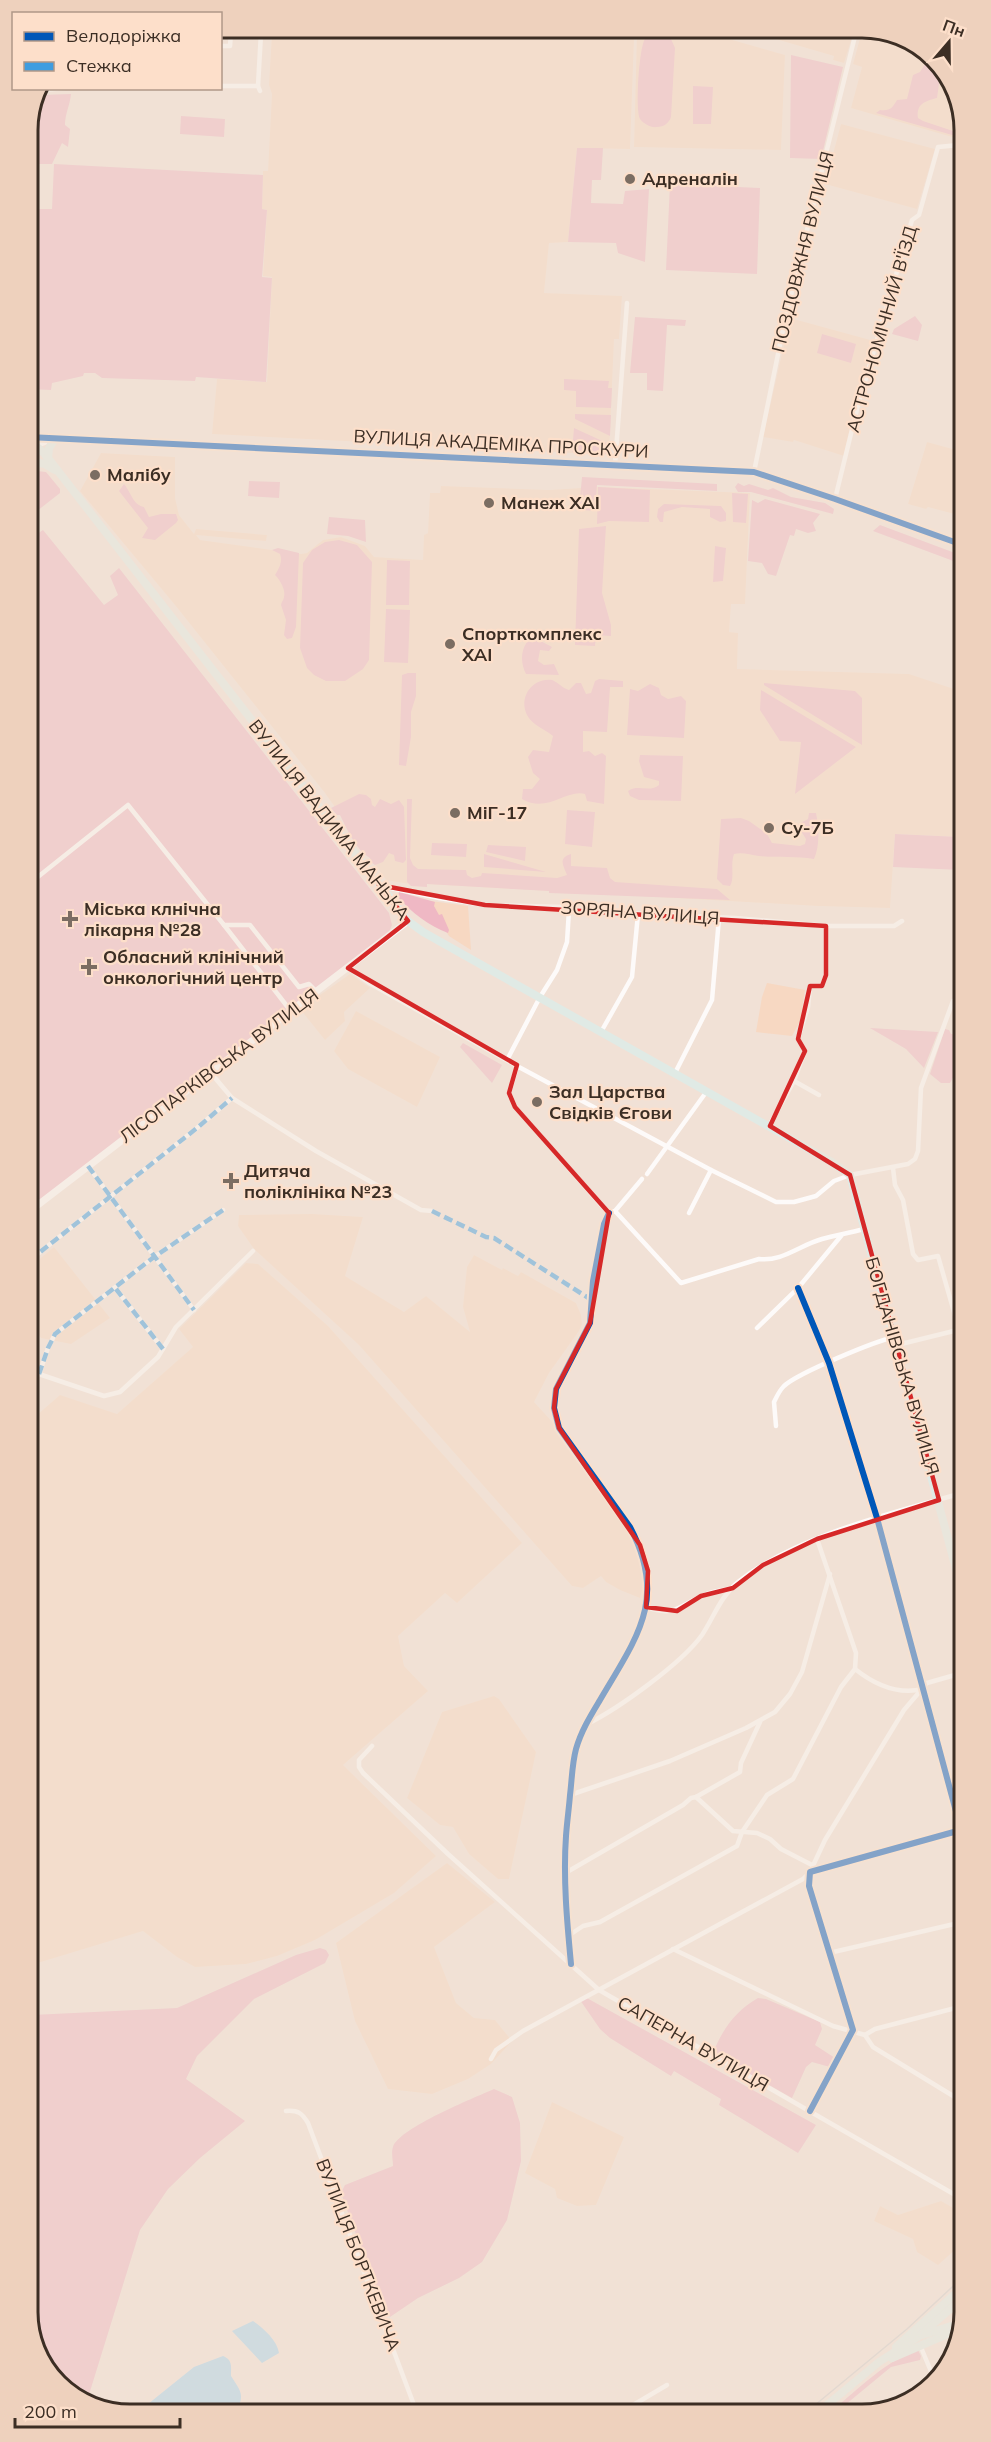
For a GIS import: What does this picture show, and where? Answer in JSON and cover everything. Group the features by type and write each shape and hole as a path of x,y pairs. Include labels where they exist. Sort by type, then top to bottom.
{"main road":[{"path":"48,459 49,447 56,437"},
{"name":"ВУЛИЦЯ ВАДИМА МАНЬКА","path":"38,452 48,459 408,921 423,932 832,1162 850,1175"},
{"path":"38,464 45,465 57,472"},
{"name":"БОГДАНІВСЬКА ВУЛИЦЯ","path":"850,1175 953,1555"},
{"path":"828,2404 953,2296"},
{"path":"919,2341 953,2307"},
{"path":"919,2341 919,2331 935,2312"},
{"path":"945,2314 944,2321 949,2326"},
{"path":"879,2362 952,2325"},
{"path":"893,2349 952,2331"}],"street":[{"path":"222,46 230,46 231,38"},
{"path":"222,86 259,88 261,38"},
{"name":"ПОЗДОВЖНЯ ВУЛИЦЯ","path":"754,472 786,315 855,38"},
{"name":"АСТРОНОМІЧНИЙ В'ЇЗД","path":"835,499 861,395 912,220 918,215 938,147 953,146"},
{"path":"615,465 627,303"},
{"path":"38,444 56,437"},
{"name":"ВУЛИЦЯ АКАДЕМІКА ПРОСКУРИ","path":"38,438 754,472 953,541"},
{"path":"38,877 128,805 290,1010"},
{"name":"ЗОРЯНА ВУЛИЦЯ","path":"379,885 485,905 562,907 569,910 826,926 894,926 902,921"},
{"path":"507,1060 557,970 567,942 569,910"},
{"path":"601,1032 632,977 638,914"},
{"path":"675,1073 712,999 719,918"},
{"name":"ЛІСОПАРКІВСЬКА ВУЛИЦЯ","path":"38,1205 408,921"},
{"path":"224,925 250,925 299,987 309,984 316,991"},
{"path":"769,1126 794,1081 804,1051 798,1039 808,1007 810,986 822,986 826,975 826,926"},
{"path":"348,968 357,976 517,1066 665,1146 776,1202 785,1204 816,1196 834,1181 850,1175 893,1168 912,1162 918,1151 921,1088 953,1001"},
{"path":"517,1066 509,1093 514,1107 681,1283 759,1259 771,1260 821,1239 864,1229"},
{"path":"210,1072 232,1098 324,1156 422,1210 432,1211"},
{"path":"794,1081 819,1095"},
{"path":"647,1174 706,1091"},
{"path":"38,1254 232,1098"},
{"path":"88,1166 194,1310"},
{"path":"893,1168 895,1185 903,1200 913,1254 918,1260 938,1256 953,1306"},
{"path":"689,1213 711,1170"},
{"path":"571,1964 568,1936 566,1837 576,1749 586,1725 631,1647 644,1619 648,1571 640,1545 630,1527 559,1428 554,1408 556,1389 590,1323 593,1281 604,1224 642,1179"},
{"path":"224,1210 154,1257 56,1334 48,1348 39,1374 99,1395 110,1396 120,1392 158,1357 176,1326 253,1251"},
{"path":"757,1328 798,1288 841,1236"},
{"path":"798,1288 829,1363 877,1518 953,1799"},
{"path":"116,1289 163,1349"},
{"path":"776,1426 774,1402 778,1392 786,1384 884,1339 896,1341 953,1330"},
{"path":"586,1725 647,1685 671,1665 701,1635 716,1607 733,1588 763,1565 817,1539 877,1518 953,1496"},
{"path":"568,1936 583,1926 600,1922 737,1846 742,1832 767,1795 793,1779 841,1687 855,1669 856,1653 817,1539"},
{"path":"570,1795 670,1761 746,1728 775,1712 790,1694 802,1672 830,1574"},
{"path":"646,1607 667,1612 677,1611 701,1596 733,1588"},
{"path":"855,1669 881,1685 907,1693 923,1689"},
{"path":"810,2111 853,2030 809,1886 812,1865 904,1710 927,1683 953,1676"},
{"path":"567,1872 683,1805 691,1798 740,1772 741,1763 760,1720"},
{"name":"САПЕРНА ВУЛИЦЯ","path":"372,1746 359,1760 361,1771 448,1854 599,1990 953,2194"},
{"path":"696,1797 733,1830 757,1833 812,1865"},
{"path":"491,2059 496,2050 523,2031 754,1907 803,1879 810,1872 953,1834"},
{"path":"829,1953 953,1924"},
{"path":"673,1949 833,2026 865,2035 873,2047 953,2096"},
{"path":"865,2035 875,2029 953,2009"},
{"name":"ВУЛИЦЯ БОРТКЕВИЧА","path":"286,2111 296,2110 303,2114 308,2123 414,2404"},
{"path":"919,2341 931,2373"},
{"path":"635,2404 667,2385"}],"highlighted area":[{"path":"379,885 485,905 826,926 826,975 822,986 810,986 798,1039 805,1051 770,1126 850,1175 939,1500 817,1539 763,1565 733,1588 701,1596 677,1611 646,1607 648,1571 640,1545 559,1428 554,1408 556,1389 590,1323 609,1213 515,1107 509,1093 517,1065 348,968 408,921"}],"shaded area":[{"path":"272,38 633,38 630,149 577,148 568,242 549,243 544,293 622,296 619,339 614,339 609,455 212,434 217,379 267,382 272,277 263,276 267,210 262,209 263,171 268,171 272,94 269,85"},
{"path":"637,38 726,38 785,55 781,150 634,147"},
{"path":"668,38 675,48 671,117 662,126 648,125 640,119 639,65 645,39"},
{"path":"772,38 852,38 844,63 833,60 834,56"},
{"path":"860,38 897,44 918,56 919,72 933,72 949,100 953,117 953,137 851,108 862,67 853,64"},
{"path":"791,55 843,67 821,159 790,158"},
{"path":"920,72 933,72 939,84 937,98 920,106 918,118 953,131 953,135 876,113 891,108 897,100 907,99 913,75"},
{"path":"693,86 713,87 711,124 693,124"},
{"path":"71,94 65,121 65,125 70,129 68,147 62,143 52,164 38,164 38,123 44,95"},
{"path":"181,116 225,119 224,137 180,134"},
{"path":"841,124 935,149 917,209 825,184"},
{"path":"577,148 603,148 601,180 592,180 591,203 623,204 625,191 649,189 645,262 618,253 616,243 568,242"},
{"path":"54,164 263,175 262,209 267,210 262,277 272,278 266,382 196,377 195,381 102,378 95,373 84,373 83,376 52,383 51,390 38,389 38,209 52,209"},
{"path":"670,184 760,188 757,274 666,270"},
{"path":"915,316 922,325 918,341 892,334 894,329"},
{"path":"635,317 686,320 685,326 667,325 663,391 647,390 647,373 630,373"},
{"path":"790,318 874,341 844,456 794,440 793,442 763,437"},
{"path":"822,334 856,344 851,363 817,353"},
{"path":"564,379 609,381 608,388 612,388 611,408 576,407 576,391 564,390"},
{"path":"575,414 611,415 610,436 575,419"},
{"path":"574,428 609,444 608,454 572,452"},
{"path":"927,442 953,449 953,514 908,504"},
{"path":"101,453 175,457 175,498 179,515 194,534 196,529 267,535 266,541 196,535 200,540 301,554 307,553 323,540 341,537 365,546 374,557 423,560 424,535 428,533 430,493 440,493 441,486 549,490 597,487 750,493 745,604 731,604 729,632 738,633 737,669 909,674 953,689 953,837 895,834 890,908 427,884 427,887 386,880 325,793 175,605 80,491"},
{"path":"38,471 46,472 60,489 60,493 38,510"},
{"path":"582,477 717,484 717,491 597,485 595,511 583,510 583,489 581,509 579,509"},
{"path":"249,481 280,482 279,498 248,496"},
{"path":"738,483 768,490 773,488 791,497 825,503 834,509 833,514 751,492 738,492 735,487"},
{"path":"124,484 135,501 144,507 149,517 176,514 178,520 176,523 155,540 142,538 148,528 119,491"},
{"path":"598,487 650,490 649,522 609,521 597,524"},
{"path":"732,493 748,494 746,523 733,522"},
{"path":"765,499 820,514 813,523 816,531 808,533 796,529 794,536 790,535 776,576 768,574 762,563 748,561 752,500 758,503"},
{"path":"664,504 721,506 726,513 726,521 720,522 710,517 710,509 682,507 664,512 663,522 660,522 657,517 658,509"},
{"path":"329,517 365,520 366,542 348,536 327,534"},
{"path":"880,525 953,552 953,561 873,531"},
{"path":"606,526 602,593 611,625 611,636 596,635 595,646 575,645 579,529"},
{"path":"43,530 104,605 118,595 110,576 119,568 389,913 392,925 389,932 38,1202 38,533"},
{"path":"339,540 357,545 372,562 369,660 363,669 345,681 326,681 314,675 307,668 300,648 303,563 312,550 325,542"},
{"path":"715,546 726,548 723,581 713,582"},
{"path":"278,548 299,553 296,627 292,638 287,639 284,635 286,620 281,605 284,591 275,575 281,557 272,550"},
{"path":"387,560 410,561 409,605 386,605"},
{"path":"386,609 410,610 408,663 384,662"},
{"path":"535,638 552,647 549,651 540,650 538,661 544,665 554,664 559,675 526,674 522,662 523,650 527,642"},
{"path":"416,673 416,696 411,712 411,737 406,766 399,765 402,675"},
{"path":"599,679 623,681 623,687 610,687 607,732 583,731 583,752 589,751 595,756 602,753 606,756 604,804 587,801 585,794 578,793 540,804 522,799 523,789 532,789 540,779 533,773 528,757 533,750 549,752 553,736 535,724 527,715 524,702 529,690 539,682 552,680 569,690 576,683 581,683 586,694 591,693 595,681"},
{"path":"764,683 855,691 862,698 862,745 764,685"},
{"path":"650,684 659,688 661,695 668,699 681,696 686,701 684,738 627,735 630,689 638,691"},
{"path":"761,690 856,747 795,794 801,742 780,741 760,710"},
{"path":"640,755 683,756 681,801 639,800 630,796 628,791 632,789 652,788 659,785 659,781 644,777 639,761"},
{"path":"359,794 371,799 375,807 380,799 391,804 399,800 404,807 406,860 403,863 395,861 394,855 389,853 383,862 375,865 371,862 370,858 356,845 340,815 337,815 331,808"},
{"path":"407,799 412,799 410,858 418,869 466,870 467,875 472,878 481,876 482,873 557,878 567,875 563,860 571,854 571,866 607,868 610,878 615,882 717,889 730,900 549,893 549,891 427,884 427,887 411,886 407,882"},
{"path":"567,810 595,812 592,847 565,844"},
{"path":"809,813 816,813 818,824 818,842 814,859 734,854 730,886 723,885 717,879 721,819 741,818 767,834 772,843 800,846 805,844 806,839 797,825 808,819"},
{"path":"895,834 953,837 953,870 893,867"},
{"path":"432,843 467,844 466,857 431,855"},
{"path":"488,845 526,847 525,861 486,852"},
{"path":"484,854 546,872 484,867"},
{"path":"399,892 435,902 434,906 439,915 442,914 449,930 448,933 434,927 415,913 398,897"},
{"path":"431,901 468,906 471,950 449,936 434,913"},
{"path":"350,974 370,988 344,1012 345,1021 325,1040 300,1009"},
{"path":"767,983 805,990 800,1021 792,1036 756,1032 762,997"},
{"path":"356,1011 440,1057 417,1107 348,1069 334,1051"},
{"path":"870,1028 938,1032 924,1068 906,1049"},
{"path":"945,1029 949,1030 953,1034 953,1077 950,1083 941,1083 930,1074"},
{"path":"463,1043 502,1065 492,1083 460,1047"},
{"path":"312,1214 363,1217 345,1276 404,1312 426,1296 470,1332 463,1307 467,1267 474,1255 518,1276 521,1272 576,1303 582,1324 549,1373 534,1402 557,1427 628,1527 644,1561 644,1584 640,1598 620,1590 606,1582 601,1576 583,1588 572,1586 359,1345 254,1249 238,1226 239,1215"},
{"path":"54,1247 110,1318 71,1344 41,1338 38,1334 38,1260"},
{"path":"246,1263 258,1264 328,1326 522,1543 457,1603 445,1593 398,1636 404,1666 428,1691 343,1765 436,1856 394,1893 315,1940 277,1956 246,1964 195,1967 177,1957 143,1931 38,1963 38,1414 60,1395 117,1414 193,1347 179,1329"},
{"path":"494,1696 499,1699 536,1752 509,1879 498,1879 469,1854 453,1827 440,1825 407,1798 442,1712"},
{"path":"447,1863 495,1902 434,1947 456,2003 474,2018 495,2020 512,2041 491,2064 468,2079 432,2094 388,2089 355,2021 336,1943"},
{"path":"320,1948 326,1950 329,1955 325,1963 254,1999 197,2056 186,2079 245,2121 200,2158 168,2189 140,2230 89,2395 83,2392 73,2386 53,2364 39,2331 38,2015 177,2008 296,1955"},
{"path":"585,1997 816,2125 798,2153 719,2105 721,2099 674,2071 671,2076 610,2038 600,2029 580,2000"},
{"path":"758,1998 766,1999 820,2022 822,2029 815,2045 835,2058 830,2067 812,2062 806,2067 792,2098 713,2053 731,2021 743,2008"},
{"path":"494,2089 512,2097 520,2123 521,2161 507,2220 482,2262 459,2278 418,2298 390,2317 370,2273 341,2193 345,2185 393,2166 393,2147 398,2139 408,2131 438,2114"},
{"path":"552,2102 624,2137 596,2205 577,2206 557,2198 555,2189 525,2173"},
{"path":"941,2201 953,2208 953,2252 938,2265 917,2252 913,2239 874,2221 880,2206 898,2215"},
{"path":"918,2350 920,2360 891,2367 846,2404 840,2404 884,2367"}],"water":[{"path":"253,2321 273,2339 278,2348 279,2353 262,2363 232,2331"},
{"path":"223,2356 226,2358 230,2362 231,2376 241,2394 239,2404 148,2404 194,2367"}],"tram line":[{"path":"816,2404 907,2329 953,2286"}],"marked path":[{"path":"38,1254 232,1098"},
{"path":"88,1166 194,1310"},
{"path":"39,1374 55,1334 154,1257 223,1210"},
{"path":"432,1211 486,1237 494,1238 590,1299"},
{"path":"116,1289 163,1349"}],"cycle path":[{"path":"38,437 754,472 953,541"},
{"path":"571,1964 565,1852 575,1755 586,1723 636,1637 647,1597 647,1576 641,1553 630,1527 559,1428 554,1408 556,1389 590,1323 593,1281 604,1224 609,1213"},
{"path":"798,1288 829,1363 877,1518 953,1800"},
{"path":"810,2111 853,2030 809,1886 810,1872 953,1832"}],"place":[{"name":"Адреналін","path":"630,179"},
{"name":"Малібу","path":"95,475"},
{"name":"Манеж ХАІ","path":"489,503"},
{"name":"Спорткомплекс ХАІ","path":"450,644"},
{"name":"МіГ-17","path":"455,813"},
{"name":"Су-7Б","path":"769,828"},
{"name":"Міська клнічна лікарня №28","path":"70,919"},
{"name":"Обласний клінічний онкологічний центр","path":"89,967"},
{"name":"Зал Царства Свідків Єгови","path":"537,1102"},
{"name":"Дитяча поліклініка №23","path":"231,1181"}]}
